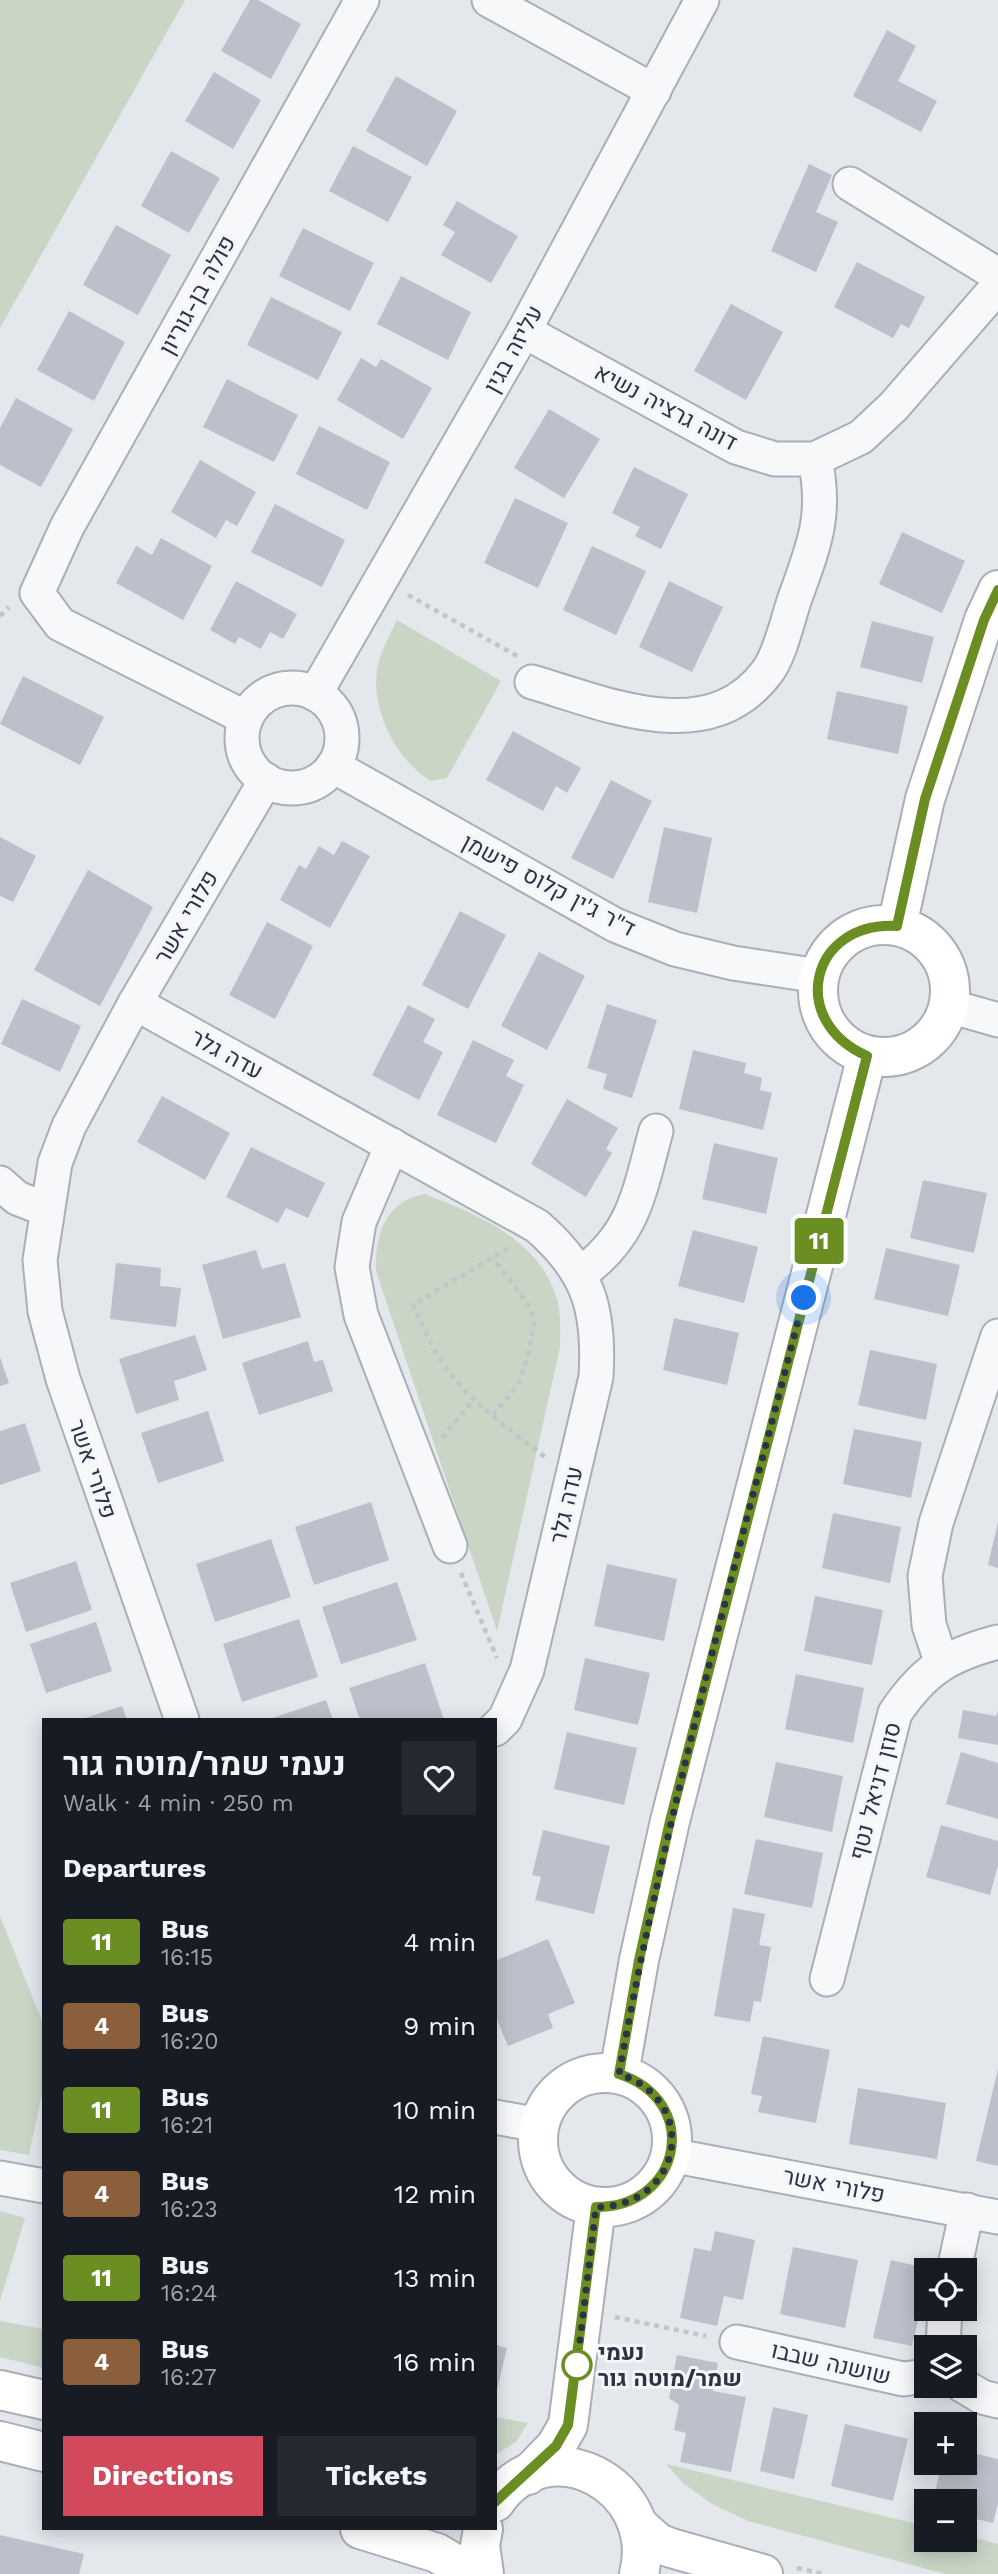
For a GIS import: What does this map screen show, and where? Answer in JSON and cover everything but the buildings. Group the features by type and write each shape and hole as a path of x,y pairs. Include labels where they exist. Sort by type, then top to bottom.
{"street":[{"name":"פולה בן-גוריון","path":"246,718 60,624 37,593 67,527 362,0"},
{"path":"489,0 654,91"},
{"name":"עליזה בגין","path":"314,694 524,331 702,0"},
{"path":"850,184 998,275"},
{"name":"דונה גרציה נשיא","path":"524,331 736,447 775,458 816,459 861,437 894,406 998,286"},
{"path":"532,682 646,716 701,714 744,698 769,670 817,537 822,493 816,459"},
{"path":"897,926 925,799 984,620 998,590"},
{"path":"285,689 314,694 328,705 337,717 341,733 340,750 334,766 317,781 304,787 286,788 266,780 248,763 243,746 246,718 268,694 285,689"},
{"name":"ד\"ר ג'ין קלוס פישמן","path":"334,766 615,925 687,952 733,963 819,976"},
{"name":"פלורי אשר","path":"181,1718 63,1379 45,1311 40,1260 55,1163 69,1126 135,1003 266,780"},
{"path":"876,925 897,926 925,940 945,964 950,985 949,1006 941,1026 918,1048 888,1058 867,1056 848,1047 827,1025 817,996 819,976 833,949 857,930 876,925"},
{"name":"עדה גלר","path":"135,1003 537,1226 564,1250 580,1274 594,1308 598,1339 596,1377 527,1670 505,1719 497,1727"},
{"path":"949,1006 998,1020"},
{"path":"619,2074 639,1960 670,1821 867,1056"},
{"path":"580,1274 616,1243 630,1221 656,1131"},
{"path":"392,1145 359,1222 352,1267 361,1315 450,1546"},
{"path":"0,1183 17,1198 46,1209"},
{"path":"998,1336 936,1523 925,1576 929,1625 941,1661 998,1642"},
{"name":"סוזן דניאל נטף","path":"827,1979 895,1713 915,1683 941,1661"},
{"path":"602,2072 619,2074 634,2079 657,2098 671,2125 670,2155 665,2171 643,2195 612,2207 596,2207 578,2202 550,2178 541,2162 539,2125 550,2101 569,2083 602,2072"},
{"path":"497,2118 539,2125"},
{"name":"פלורי אשר","path":"670,2155 982,2214"},
{"path":"0,2178 42,2186"},
{"path":"507,2489 556,2446 568,2425 596,2207"},
{"path":"960,2258 982,2214"},
{"name":"שושנה שבבו","path":"737,2342 903,2379 914,2378"},
{"path":"575,2383 578,2420 610,2483 629,2502 640,2527 643,2550 639,2574"},
{"path":"0,2390 42,2400"},
{"path":"977,2394 998,2401"},
{"path":"0,2441 42,2452"},
{"path":"507,2489 564,2467 588,2472 610,2483"},
{"path":"640,2527 658,2543 696,2558 764,2574"},
{"path":"363,2530 437,2553 472,2574"},
{"path":"483,2530 480,2546 484,2574"}],"path":[{"path":"381,580 526,661 532,682"},
{"path":"537,1226 493,1258 413,1305 435,1350 453,1377 493,1415 572,1478"},
{"path":"493,1258 530,1307 534,1322 528,1357 517,1386 493,1415"},
{"path":"417,1462 449,1431 475,1398"},
{"path":"450,1546 514,1699"},
{"path":"583,2311 737,2342"}],"green space":[{"path":"0,0 185,0 0,328"},
{"path":"397,620 501,681 447,778 431,781 418,772 396,745 381,712 376,677 379,661"},
{"path":"425,1194 467,1211 506,1233 523,1247 538,1262 550,1281 559,1308 560,1347 497,1631 376,1271 378,1245 385,1222 400,1204"},
{"path":"0,1916 42,2021 42,2093 29,2155 0,2150"},
{"path":"0,2211 25,2218 0,2301"},
{"path":"0,2321 42,2329 42,2368 0,2357"},
{"path":"497,2417 528,2423 516,2442 497,2454"},
{"path":"666,2464 914,2523 914,2552 977,2552 977,2538 998,2544 998,2574 946,2574 748,2521 712,2504 683,2483"}],"bus line":[{"name":"11","path":"497,2499 517,2480 528,2475 556,2446 568,2425 596,2207 628,2203 643,2195 656,2184 665,2171 670,2155 671,2125 665,2110 646,2087 619,2074 639,1960 670,1821 867,1056 848,1047 833,1034 822,1016 817,996 819,976 826,957 839,941 857,930 876,925 897,926 925,799 984,620 998,590"}],"place":[{"name":"נעמי שמר/מוטה גור","path":"577,2365"}],"route":[{"path":"577,2365 596,2207 628,2203 643,2195 656,2184 665,2171 670,2155 671,2125 665,2110 646,2087 619,2074 639,1960 670,1821 804,1298"}]}
